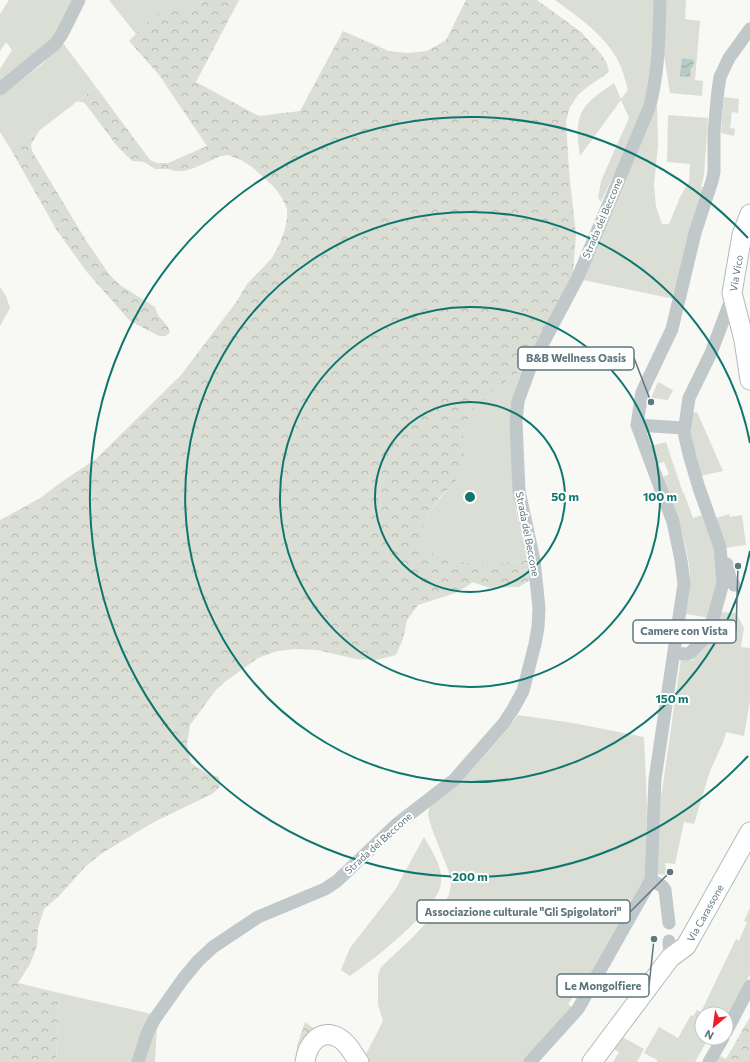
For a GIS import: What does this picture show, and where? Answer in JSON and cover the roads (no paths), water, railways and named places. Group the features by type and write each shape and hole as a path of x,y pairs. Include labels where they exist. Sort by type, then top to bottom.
{"street":[{"path":"0,89 55,44 60,38 79,0"},
{"name":"Strada del Beccone","path":"138,1062 147,1034 154,1020 183,979 205,954 221,941 258,917 325,889 336,881 397,824 454,780 504,723 519,699 526,682 535,644 539,608 534,560 519,491 516,422 518,401 522,386 530,368 578,277 649,108 655,78 660,0"},
{"path":"530,1062 578,1009 650,880 654,779 684,584 681,560 673,522 637,425 642,392 672,329 695,233 712,181 714,172 714,132 720,77 729,58 750,29"},
{"name":"Via Vico","path":"750,214 744,228 744,255 733,286 732,297 744,340 750,380"},
{"path":"674,653 686,654 692,652 702,641 710,626 722,586 721,552 699,488 683,428 689,398 709,356 732,297"},
{"path":"698,401 702,383 709,370 709,356"},
{"path":"637,425 683,428"},
{"path":"721,552 727,560 730,578 734,585"},
{"name":"Via Carassone","path":"592,1062 670,950 686,946 750,832"},
{"path":"650,880 662,886 665,890 669,923"},
{"path":"734,1017 750,986"},
{"path":"306,1062 308,1048 313,1042 322,1036 330,1035 342,1041 359,1062"},
{"path":"709,1062 718,1046"}],"water":[{"path":"682,58 694,60 693,67 691,67 690,77 680,76"}],"place":[{"name":"B&B Wellness Oasis","path":"651,402"},
{"name":"Camere con Vista","path":"738,566"},
{"name":"Associazione culturale \"Gli Spigolatori\"","path":"670,872"},
{"name":"Le Mongolfiere","path":"654,939"}]}
